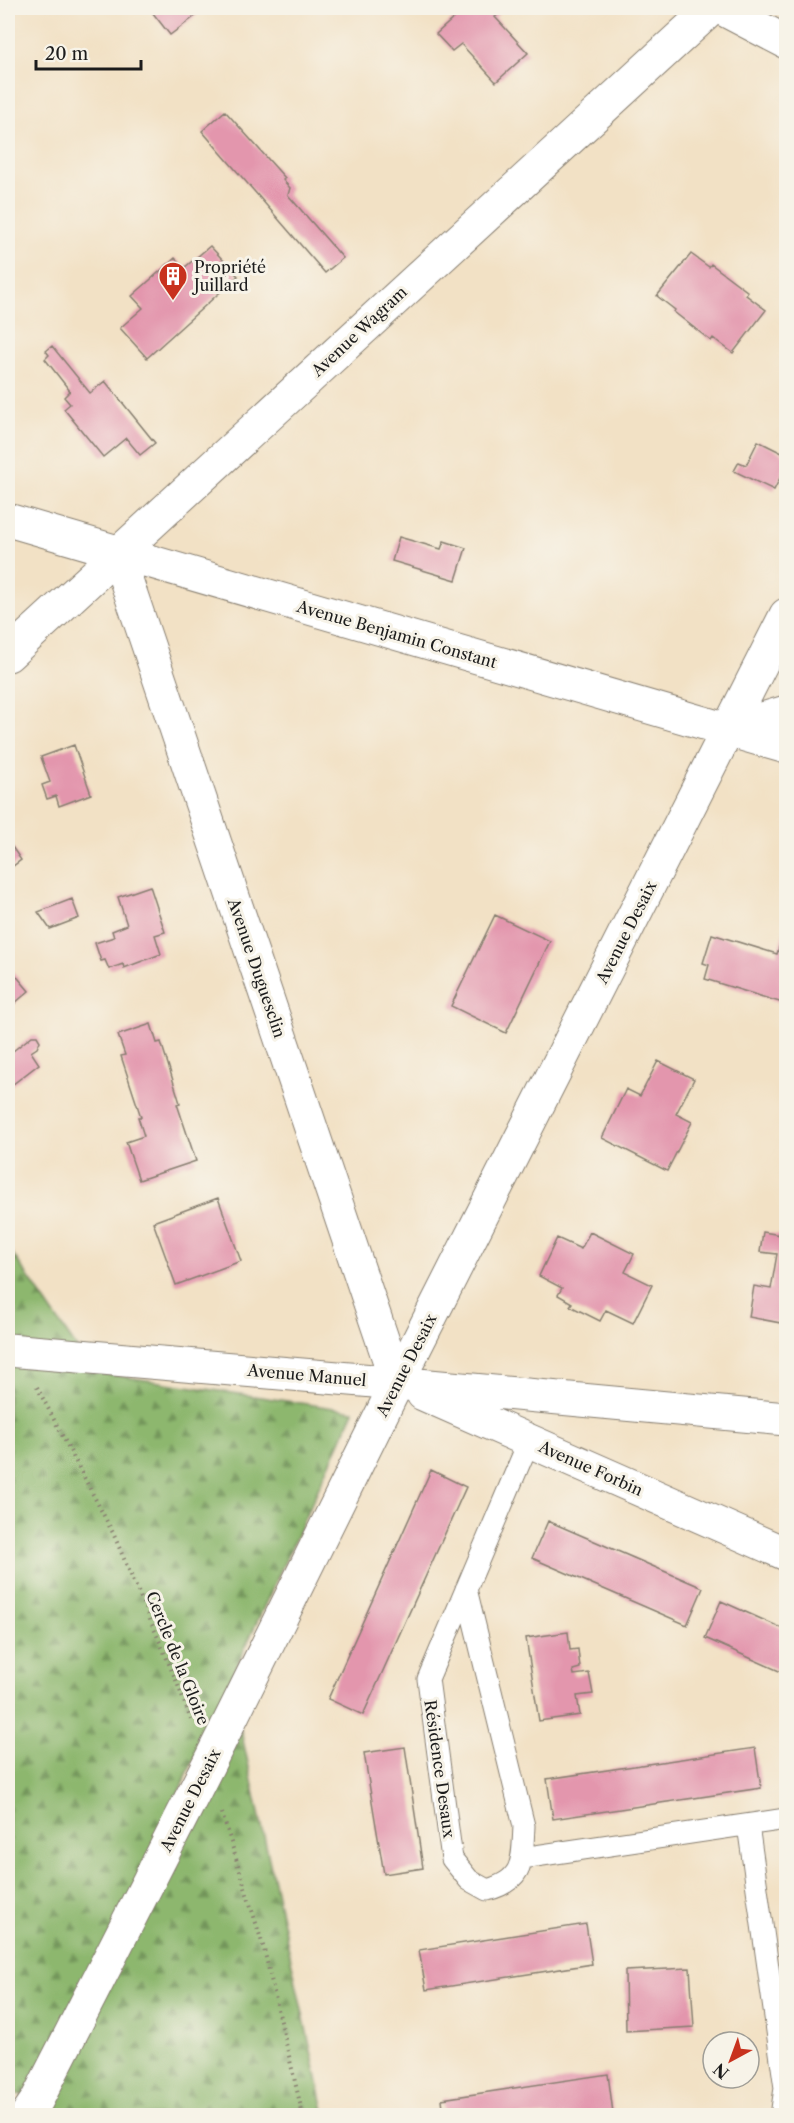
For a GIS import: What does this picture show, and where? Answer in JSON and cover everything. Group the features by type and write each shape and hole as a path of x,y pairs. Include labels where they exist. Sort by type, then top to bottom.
{"street":[{"name":"Avenue Wagram","path":"8,655 712,8"},
{"path":"721,8 786,42"},
{"name":"Avenue Benjamin Constant","path":"8,520 786,747"},
{"name":"Avenue Duguesclin","path":"117,553 397,1383"},
{"name":"Avenue Desaix","path":"26,2115 47,2079 208,1765 397,1383 786,615"},
{"path":"729,729 786,712"},
{"name":"Avenue Manuel","path":"13,1351 786,1419"},
{"name":"Avenue Forbin","path":"397,1383 786,1554"}],"lane":[{"name":"Résidence Desaux","path":"466,1589 525,1826 522,1858 517,1872 504,1885 487,1890 469,1880 452,1859 428,1679 466,1589 529,1441"},
{"path":"522,1858 786,1819"},
{"path":"748,1825 785,2088 781,2115"}],"path":[{"name":"Cercle de la Gloire","path":"13,1351 113,1533 176,1680 208,1765 264,1948 303,2115"}],"green space":[{"path":"8,1247 93,1372 354,1411 37,2100 8,2091"},
{"path":"241,1731 325,2115 36,2115"}],"building":[{"path":"149,8 206,8 170,35"},
{"path":"465,8 495,8 500,13 495,17 528,53 496,82 461,44 452,51 436,34"},
{"path":"225,111 285,178 283,180 290,188 288,195 343,258 325,273 202,131"},
{"name":"Propriété Juillard","path":"210,246 238,276 147,358 120,328 143,308 132,296 175,258 184,268"},
{"path":"691,254 709,267 711,264 748,292 746,295 766,310 733,353 713,338 711,341 657,296"},
{"path":"52,346 90,393 105,381 155,443 140,455 126,438 103,457 64,409 70,404 64,397 70,391 45,359 49,355 46,351"},
{"path":"758,441 786,455 786,466 774,490 734,471 739,462 746,465"},
{"path":"399,537 441,549 444,541 466,548 456,580 392,561"},
{"path":"74,745 91,794 59,806 56,796 47,799 42,785 50,782 41,757"},
{"path":"8,841 21,860 9,869 8,867"},
{"path":"150,886 165,932 155,935 161,954 124,968 123,964 109,969 105,960 101,961 95,943 114,937 112,931 127,925 118,897"},
{"path":"72,899 79,918 50,929 38,912"},
{"path":"495,915 550,941 506,1033 451,1006"},
{"path":"786,926 786,1004 705,979 709,965 703,963 712,934 777,954"},
{"path":"8,966 29,991 8,1009"},
{"path":"151,1024 157,1043 161,1042 180,1103 177,1104 196,1161 139,1180 126,1142 144,1136 138,1117 141,1117 121,1056 125,1055 118,1035"},
{"path":"32,1036 37,1036 40,1041 37,1048 31,1052 39,1064 8,1088 8,1055"},
{"path":"658,1061 694,1079 676,1114 692,1122 667,1171 602,1138 626,1089 640,1096"},
{"path":"218,1198 241,1261 176,1285 153,1222"},
{"path":"590,1232 634,1254 625,1272 652,1285 633,1323 606,1310 600,1321 570,1306 572,1303 558,1295 562,1288 539,1276 557,1238 581,1249"},
{"path":"763,1232 786,1236 786,1324 749,1317 754,1286 771,1289 777,1254 760,1252"},
{"path":"431,1470 466,1487 363,1715 328,1699"},
{"path":"548,1521 703,1588 687,1625 532,1558"},
{"path":"721,1601 786,1630 786,1674 705,1638"},
{"path":"568,1632 570,1650 578,1649 580,1668 573,1670 574,1675 589,1673 593,1694 577,1696 580,1715 539,1721 526,1638"},
{"path":"405,1747 423,1868 384,1874 364,1753"},
{"path":"755,1748 761,1788 553,1819 547,1779"},
{"path":"586,1924 592,1964 426,1990 419,1950"},
{"path":"690,1968 694,2027 626,2031 625,1971"},
{"path":"608,2074 613,2113 597,2116 444,2116 442,2099"}],"place":[{"name":"Propriété Juillard","path":"173,302"}]}
